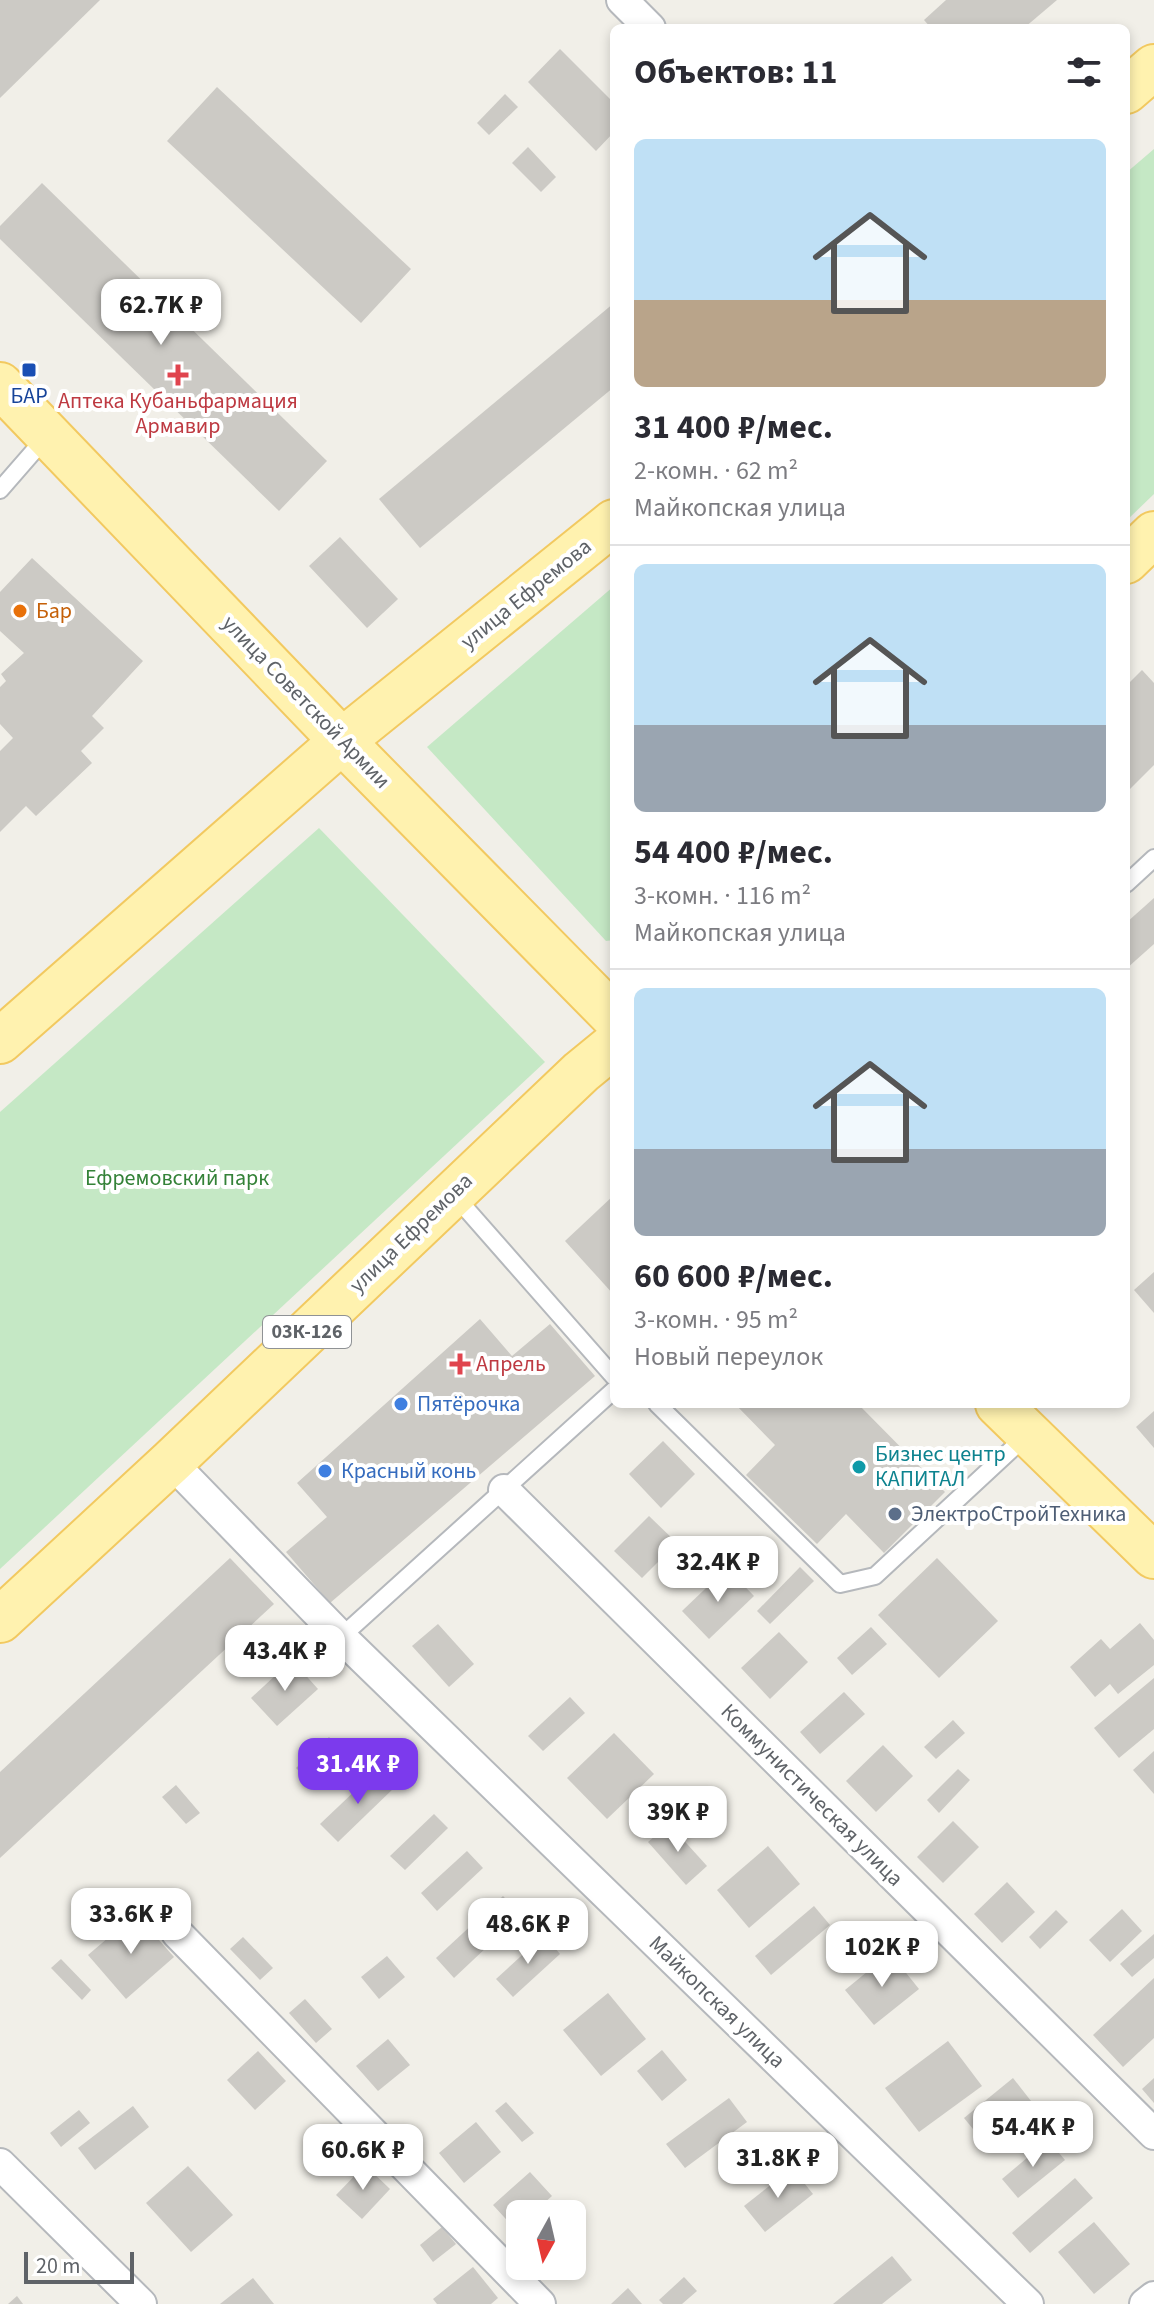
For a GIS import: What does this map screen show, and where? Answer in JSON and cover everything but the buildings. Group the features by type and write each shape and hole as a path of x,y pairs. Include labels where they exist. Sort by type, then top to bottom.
{"main road":[{"path":"1130,88 1154,67"},
{"name":"улица Советской Армии","path":"0,385 342,741 610,1013"},
{"name":"улица Ефремова","path":"0,1041 342,741 610,525"},
{"path":"1130,557 1154,534"},
{"name":"улица Ефремова","path":"0,1620 581,1072 610,1048"},
{"path":"1013,1419 1154,1556"}],"street":[{"path":"622,0 646,24"},
{"name":"Майкопская улица","path":"171,1462 341,1637 1028,2304"},
{"name":"Коммунистическая улица","path":"504,1490 1154,2134"},
{"path":"177,1933 540,2304"},
{"path":"0,2164 141,2304"},
{"path":"1145,2304 1154,2297"}],"lane":[{"path":"0,490 48,435"},
{"path":"1130,880 1154,858"},
{"path":"452,1193 610,1372"},
{"path":"341,1637 610,1394"},
{"path":"661,1408 840,1584 875,1576 1013,1419"}],"green space":[{"path":"1154,149 1154,494 1130,517 1130,170"},
{"path":"610,589 610,940 606,941 427,747"},
{"name":"Ефремовский парк","path":"319,828 545,1062 0,1569 0,1112"}],"place":[{"name":"БАР","path":"29,370"},
{"name":"Аптека Кубаньфармация Армавир","path":"178,375"},
{"name":"Бар","path":"20,611"},
{"name":"Апрель","path":"460,1364"},
{"name":"Пятёрочка","path":"401,1404"},
{"name":"Бизнес центр КАПИТАЛ","path":"859,1467"},
{"name":"Красный конь","path":"325,1471"},
{"name":"ЭлектроСтройТехника","path":"895,1514"}]}
